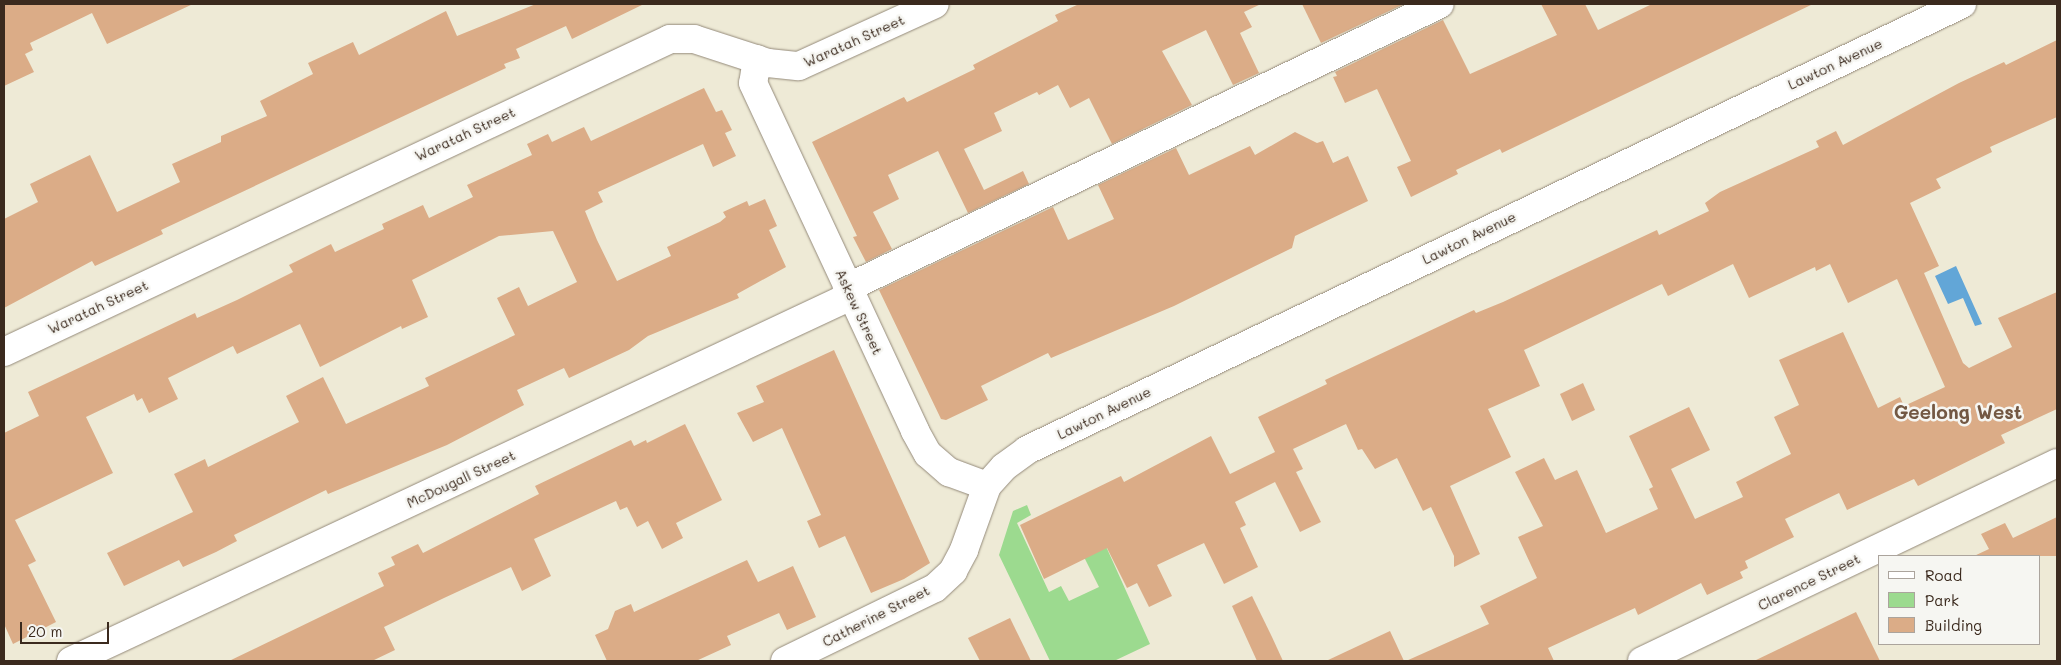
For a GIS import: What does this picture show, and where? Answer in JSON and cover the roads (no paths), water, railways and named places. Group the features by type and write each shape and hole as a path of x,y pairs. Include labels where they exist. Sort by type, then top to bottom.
{"street":[{"name":"Waratah Street","path":"4,352 670,39 694,39 757,59 799,66 935,4"},
{"name":"McDougall Street","path":"72,661 849,292 1440,4"},
{"name":"Lawton Avenue","path":"986,486 1004,467 1027,450 1962,4"},
{"name":"Askew Street","path":"757,59 753,83 849,292 928,454 949,472 986,486"},
{"name":"Clarence Street","path":"1642,661 2057,463"},
{"name":"Catherine Street","path":"785,661 935,588 953,570 970,533 986,486"}],"water":[{"path":"1956,266 1982,324 1975,326 1963,298 1948,304 1935,276"}],"district":[{"name":"Geelong West","path":"1958,412"}]}
